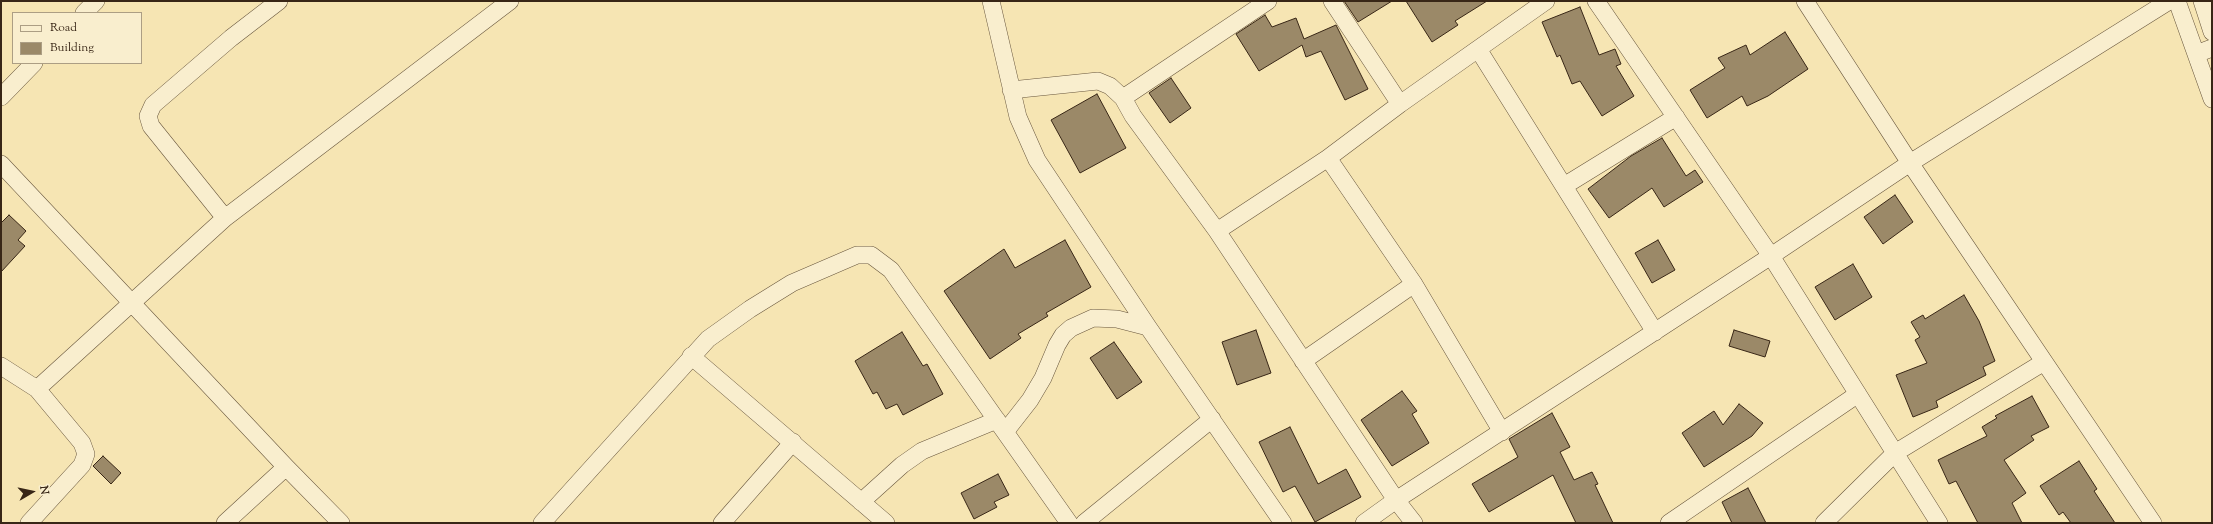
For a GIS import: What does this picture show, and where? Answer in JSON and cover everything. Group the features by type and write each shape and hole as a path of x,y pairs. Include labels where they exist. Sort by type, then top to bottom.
{"street":[{"path":"85,12 96,1"},
{"path":"225,218 151,126 148,116 153,105 231,38 279,1"},
{"path":"37,389 225,218 510,1"},
{"path":"991,1 1018,117 1037,160 1148,327 1284,523"},
{"path":"1122,98 1268,1"},
{"path":"1332,1 1400,104"},
{"path":"1217,231 1328,158 1400,104 1546,1"},
{"path":"1596,1 1771,256 1939,523"},
{"path":"1805,1 1910,163 2153,523"},
{"path":"1364,523 1396,500 1771,256 1910,163 2169,1"},
{"path":"2177,1 2212,99"},
{"path":"2202,1 2212,32"},
{"path":"2196,54 2212,48"},
{"path":"1478,49 1655,332"},
{"path":"1,97 33,64"},
{"path":"1011,90 1098,81 1110,86 1122,98 1133,116 1217,231 1396,500 1414,523"},
{"path":"1564,186 1676,117"},
{"path":"1328,158 1414,284 1502,432"},
{"path":"1,164 131,304 286,467 342,523"},
{"path":"542,523 691,356 720,330 792,283 857,255 871,255 891,270 1069,523"},
{"path":"1303,361 1414,284"},
{"path":"860,502 922,451 1001,426 1030,400 1057,345 1063,335 1071,328 1093,318 1117,319 1148,327"},
{"path":"691,356 886,523"},
{"path":"1824,523 1895,453 2044,362"},
{"path":"1,366 37,389 82,443 86,454 82,465 29,523"},
{"path":"1669,523 1858,394"},
{"path":"1084,523 1212,419"},
{"path":"722,523 793,442"},
{"path":"225,523 286,467"}],"building":[{"path":"1344,1 1392,1 1358,22"},
{"path":"1406,1 1487,1 1455,21 1458,25 1432,42"},
{"path":"1580,7 1599,55 1615,49 1621,64 1616,66 1634,96 1602,116 1580,81 1572,84 1560,55 1557,57 1542,22"},
{"path":"1265,15 1272,27 1296,18 1304,39 1336,25 1368,89 1345,100 1321,51 1306,57 1302,45 1259,71 1236,34"},
{"path":"1785,32 1808,69 1768,96 1747,106 1742,96 1707,118 1690,90 1725,68 1718,58 1746,45 1750,55"},
{"path":"1171,78 1191,108 1170,123 1149,93"},
{"path":"1097,94 1126,148 1080,173 1051,120"},
{"path":"1662,138 1686,176 1695,170 1703,182 1664,207 1652,188 1609,218 1588,189 1631,156"},
{"path":"1895,195 1913,222 1883,244 1864,217"},
{"path":"9,215 26,231 18,240 25,246 1,272 1,223"},
{"path":"1065,240 1091,287 1046,313 1048,316 1018,334 1021,338 990,359 944,291 1004,249 1015,268"},
{"path":"1658,240 1675,270 1652,283 1635,253"},
{"path":"1853,264 1872,297 1835,320 1815,287"},
{"path":"1964,295 1979,321 1995,361 1983,367 1986,375 1936,401 1938,407 1913,417 1896,375 1927,363 1915,340 1920,337 1911,322 1923,315 1925,319"},
{"path":"1256,330 1271,373 1237,385 1222,342"},
{"path":"1734,330 1770,341 1765,357 1729,346"},
{"path":"902,332 923,366 927,364 943,394 903,415 897,404 886,409 877,392 873,394 855,361"},
{"path":"1114,342 1142,382 1117,399 1090,358"},
{"path":"1402,391 1417,411 1412,414 1429,443 1392,466 1361,420"},
{"path":"2032,396 2049,427 2031,436 2034,440 2004,460 2026,493 2012,503 2022,523 1978,523 1956,481 1949,484 1938,460 1987,436 1982,427 1997,418 1995,416"},
{"path":"1739,404 1763,423 1752,436 1704,467 1682,433 1714,411 1723,425"},
{"path":"1552,413 1570,447 1560,452 1574,480 1592,472 1598,484 1595,485 1613,523 1576,523 1553,475 1489,512 1472,484 1518,457 1509,439"},
{"path":"1290,427 1318,484 1346,469 1361,497 1315,522 1295,486 1283,492 1259,442"},
{"path":"103,456 121,473 111,484 93,466"},
{"path":"2079,461 2097,489 2094,491 2115,523 2071,523 2063,512 2059,515 2040,486"},
{"path":"998,474 1009,495 994,502 997,507 974,519 961,493"},
{"path":"1748,488 1766,523 1732,523 1722,502"}]}
